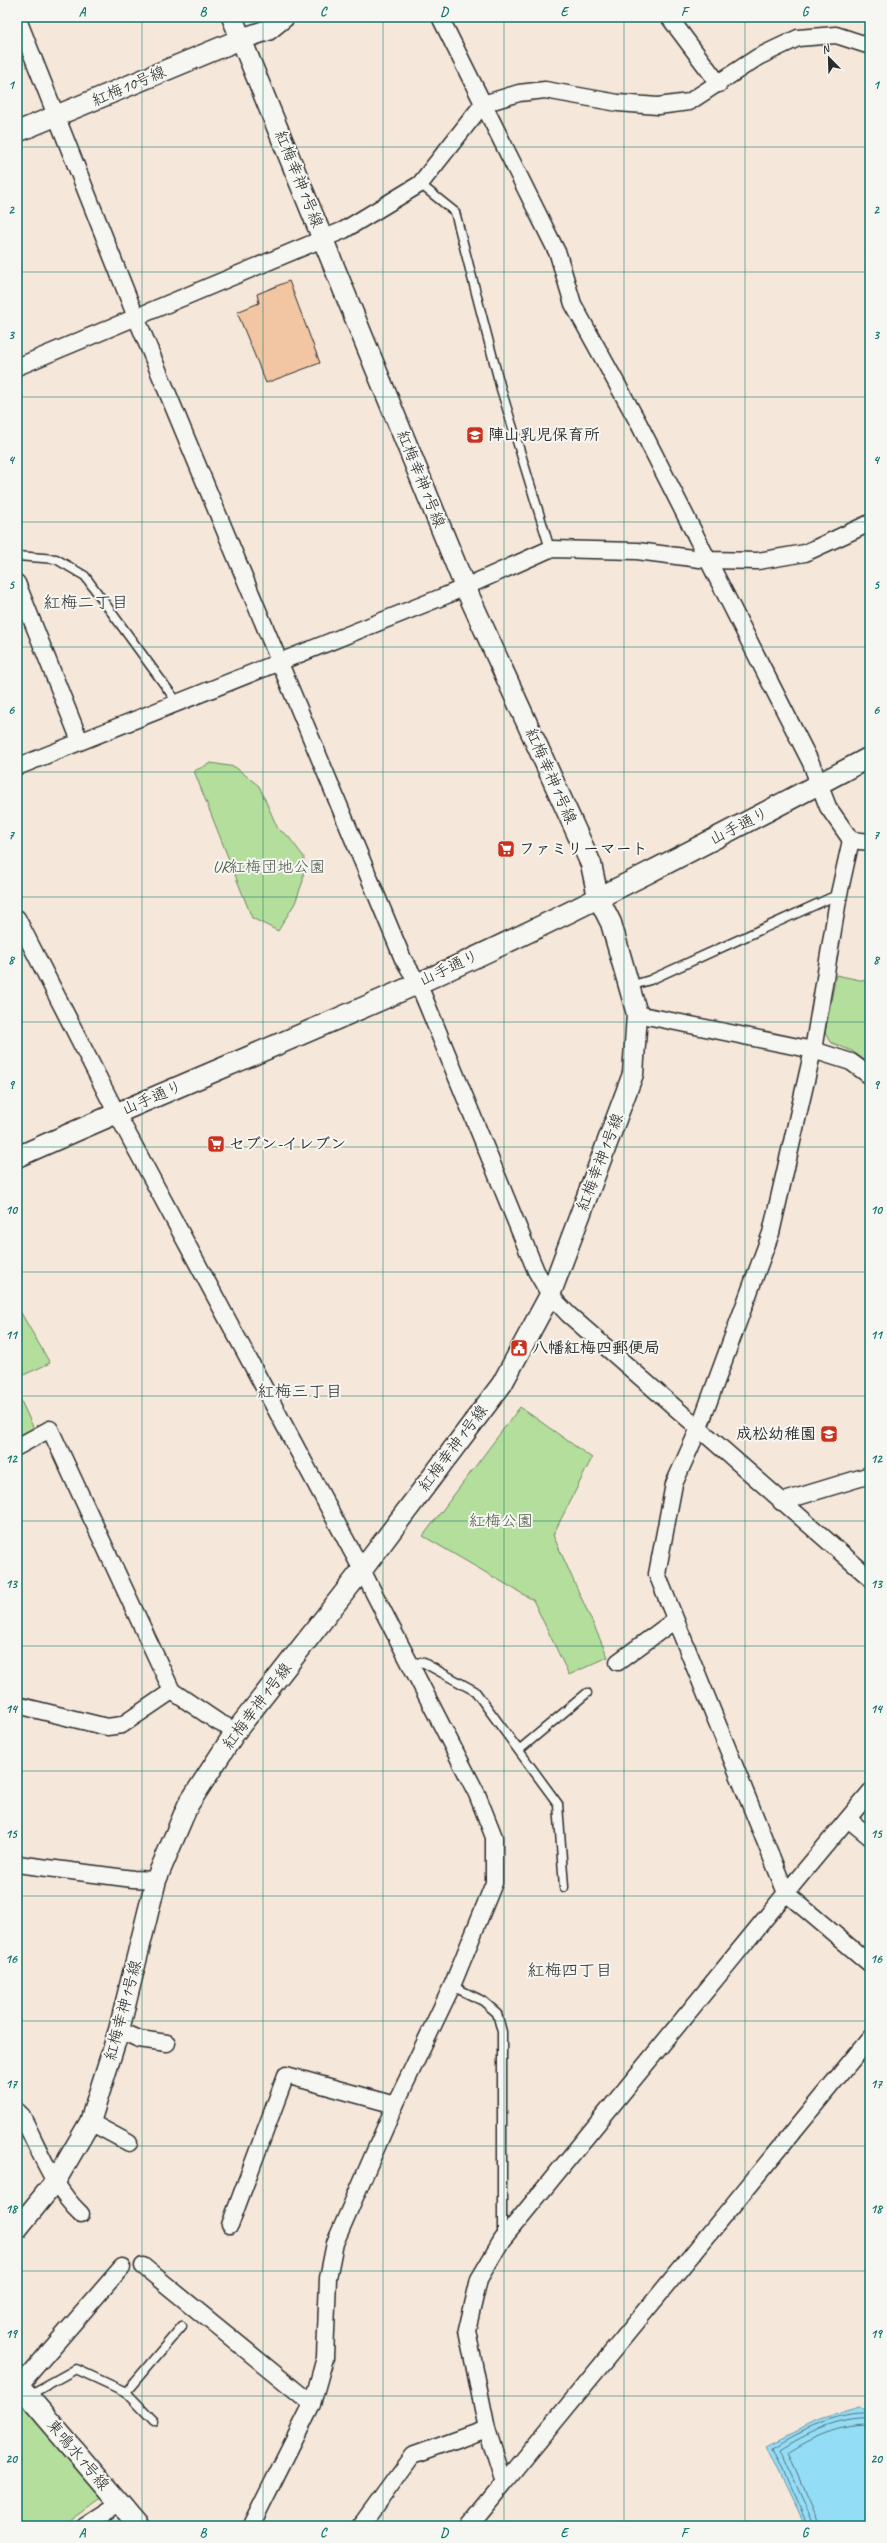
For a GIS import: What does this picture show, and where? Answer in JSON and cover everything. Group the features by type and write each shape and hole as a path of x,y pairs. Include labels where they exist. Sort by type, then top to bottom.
{"street":[{"path":"17,17 136,317 281,661 403,959 418,983 536,1271 550,1296 781,1502 870,1578"},
{"name":"紅梅幸神1号線","path":"17,2230 56,2182 90,2122 119,2030 156,1880 188,1805 236,1731 362,1570 502,1384 550,1296 633,1074 637,1014 611,923 598,898 591,864 465,587 232,17"},
{"name":"紅梅10号線","path":"17,132 57,117 241,39 268,30 284,17"},
{"path":"440,17 558,254 573,304 640,424 819,784 828,807 852,840 870,842"},
{"path":"669,17 719,84"},
{"path":"17,367 323,237 344,230 420,184 483,104 519,93 545,90 618,103 658,106 689,102 719,84 758,57 798,38 836,35 870,46"},
{"path":"17,767 465,587 550,549 637,551 708,560 758,561 805,553 870,523"},
{"path":"17,583 80,741"},
{"name":"山手通り","path":"17,1157 116,1112 418,983 598,898 870,758"},
{"path":"852,840 839,894 813,1050 771,1233 699,1428 674,1484 657,1574 786,1893 870,1964"},
{"path":"17,918 116,1112 362,1570 477,1794 494,1837 494,1883 452,1986 395,2105 335,2243 328,2278 325,2358 312,2404 251,2526"},
{"path":"637,1014 813,1050 851,1062 870,1076"},
{"path":"17,1447 50,1429 172,1691 218,1722 236,1731"},
{"path":"781,1502 870,1475"},
{"path":"618,1662 675,1620"},
{"path":"17,1705 107,1727 122,1725 172,1691"},
{"path":"504,2483 487,2429 467,2330 479,2279 502,2240 870,1792"},
{"path":"848,1819 870,1837"},
{"path":"17,1864 133,1879 156,1880"},
{"path":"119,2030 139,2039 167,2043"},
{"path":"469,2526 870,2038"},
{"path":"230,2225 286,2075 395,2105"},
{"path":"17,2111 22,2116 56,2182 69,2203 81,2214"},
{"path":"90,2122 129,2143"},
{"path":"21,2388 122,2266"},
{"path":"143,2266 312,2404"},
{"name":"東鳴水1号線","path":"21,2388 138,2526"},
{"path":"361,2526 412,2456 487,2429"},
{"path":"86,2526 119,2504"}],"lane":[{"path":"420,184 455,212 500,389 550,549"},
{"path":"17,556 56,559 85,576 177,702"},
{"path":"630,986 650,980 839,894"},
{"path":"408,1662 424,1663 475,1691 558,1804 564,1887"},
{"path":"519,1750 587,1693"},
{"path":"452,1986 483,2001 497,2013 502,2032 502,2240"},
{"path":"126,2392 182,2326"},
{"path":"21,2388 76,2369 126,2392 154,2421"}],"green space":[{"name":"UR紅梅団地公園","path":"211,763 235,767 259,786 278,829 288,836 304,857 303,881 295,903 278,931 252,918 194,771"},
{"path":"836,975 870,982 870,1064 852,1051 830,1042 825,1033"},
{"path":"17,1306 50,1363 17,1378"},
{"path":"17,1392 34,1429 17,1437"},
{"name":"紅梅公園","path":"520,1407 592,1458 553,1535 608,1657 569,1675 533,1600 423,1536"},
{"path":"17,2397 102,2496 61,2526 17,2526"}],"water":[{"path":"860,2408 870,2410 870,2526 805,2526 767,2446 817,2421"}],"building":[{"path":"870,248 870,259 865,252"},
{"path":"289,281 320,363 266,383 237,312 259,303 257,294"}],"place":[{"name":"陣山乳児保育所","path":"475,435"},
{"name":"ファミリーマート","path":"506,849"},
{"name":"セブン-イレブン","path":"216,1144"},
{"name":"八幡紅梅四郵便局","path":"519,1348"},
{"name":"成松幼稚園","path":"829,1434"}],"district":[{"name":"紅梅二丁目","path":"86,602"},
{"name":"紅梅三丁目","path":"300,1391"},
{"name":"紅梅四丁目","path":"570,1970"}]}
